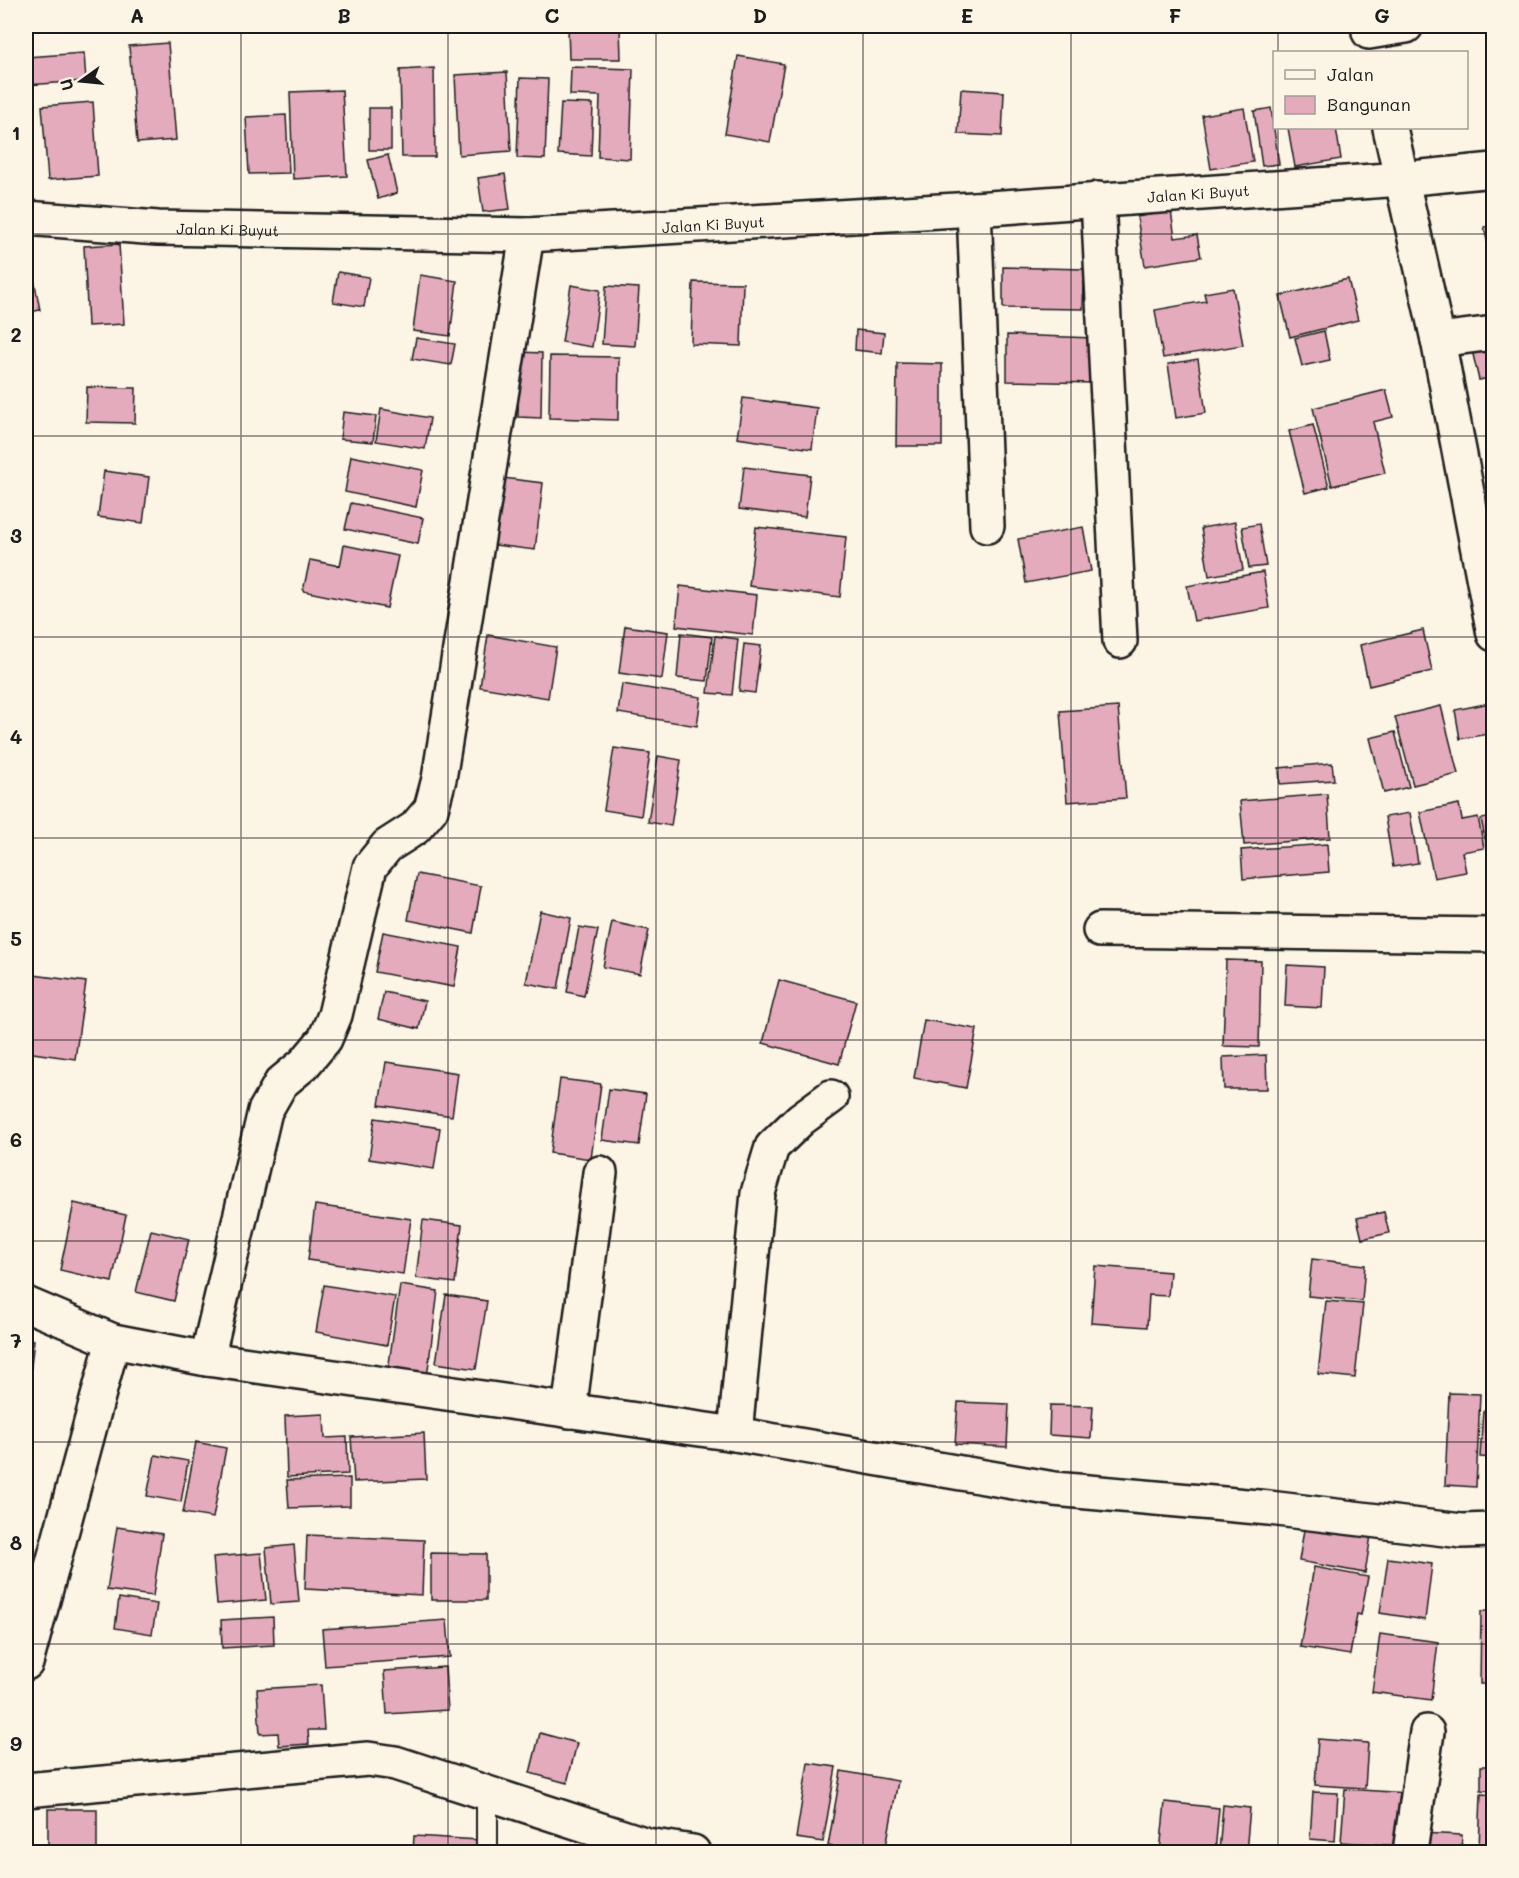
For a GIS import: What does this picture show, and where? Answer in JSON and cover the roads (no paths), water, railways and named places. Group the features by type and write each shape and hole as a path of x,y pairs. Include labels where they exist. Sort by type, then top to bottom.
{"street":[{"path":"1370,37 1406,26"},
{"path":"1390,129 1438,340 1494,634"},
{"name":"Jalan Ki Buyut","path":"26,218 158,228 527,235 974,209 1402,179 1494,170"},
{"path":"1098,199 1120,640"},
{"path":"974,209 987,526"},
{"path":"207,1359 265,1111 281,1083 304,1064 325,1039 335,1015 370,867 387,846 416,828 431,809 439,779 527,235"},
{"path":"1438,340 1494,333"},
{"path":"1100,930 1494,934"},
{"path":"735,1434 758,1193 772,1147 801,1119 831,1097"},
{"path":"569,1411 600,1173"},
{"path":"26,1304 113,1341 207,1359 735,1434 1054,1490 1269,1508 1462,1531 1494,1530"},
{"path":"26,1663 113,1341"},
{"path":"1410,1852 1427,1732"},
{"path":"26,1790 368,1759 394,1763 647,1845 693,1852"}],"lane":[{"path":"487,1793 487,1852"}]}
